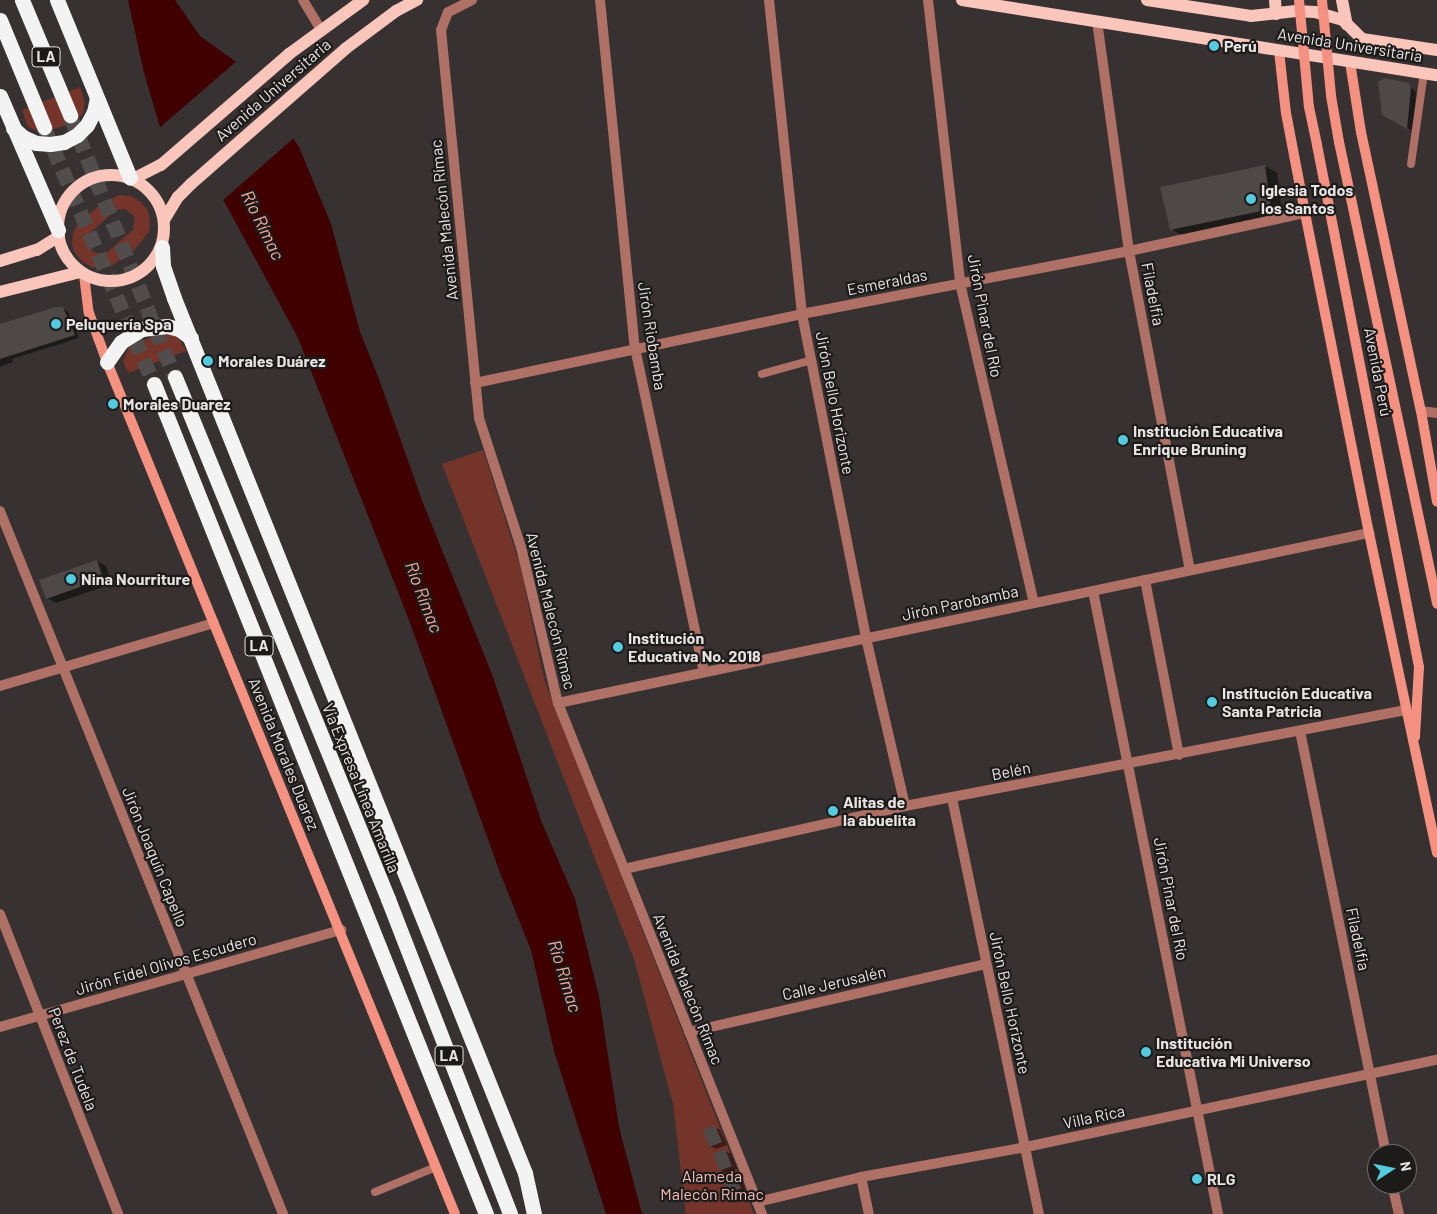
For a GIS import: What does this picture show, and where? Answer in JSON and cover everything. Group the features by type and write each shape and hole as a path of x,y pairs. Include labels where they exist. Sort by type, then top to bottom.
{"highway":[{"name":"LA","path":"22,0 70,115"},
{"path":"57,0 131,178"},
{"name":"LA","path":"0,20 44,127"},
{"path":"0,96 58,233"},
{"path":"12,127 23,137 36,143 64,142 77,135 88,125 94,112 97,98"},
{"path":"162,247 163,266 191,338 525,1173 534,1214"},
{"path":"107,362 121,342 142,329 167,326 179,329 191,338"},
{"name":"Vía Expresa Línea Amarilla","path":"175,377 388,899 510,1214"},
{"name":"LA","path":"154,384 486,1214"}],"main road":[{"name":"Avenida Universitaria","path":"131,178 146,174 169,158 289,54 363,0"},
{"name":"Avenida Universitaria","path":"164,220 178,197 191,184 352,44 396,11 417,0"},
{"name":"Avenida Universitaria","path":"962,0 1431,74"},
{"name":"Avenida Universitaria","path":"1147,0 1251,16 1315,12 1336,17 1347,24 1362,39 1437,50"},
{"path":"1275,0 1276,14"},
{"name":"Avenida Perú","path":"1299,0 1309,107 1419,667 1414,750"},
{"name":"Avenida Perú","path":"1322,0 1331,96 1339,142 1437,604"},
{"path":"1342,0 1347,24"},
{"name":"Avenida Perú","path":"1279,51 1286,113 1305,213 1369,533 1437,853"},
{"name":"Avenida Perú","path":"1350,62 1360,132 1420,411 1437,502"},
{"path":"104,175 131,178 154,196 161,208 164,220 165,234 162,247 147,269 123,281 96,280 82,273 66,256 58,233 63,204 80,185 104,175"},
{"path":"0,261 37,250 58,233"},
{"path":"0,292 82,273"},
{"name":"Avenida Morales Duarez","path":"82,273 88,313 107,362 455,1214"}],"street":[{"path":"303,0 321,30"},
{"name":"Avenida Malecón Rímac","path":"472,0 448,12 441,30 479,418 521,547 558,703 762,1214"},
{"name":"Jirón Riobamba","path":"600,0 636,348 704,672"},
{"name":"Jirón Bello Horizonte","path":"768,0 802,314 866,638 905,806"},
{"name":"Jirón Pinar del Río","path":"928,0 960,283 1034,603"},
{"name":"Filadelfia","path":"1097,21 1129,251 1190,570"},
{"name":"Esmeraldas","path":"475,383 636,348 1129,251 1305,213"},
{"path":"1420,411 1437,413"},
{"name":"Jirón Joaquín Capello","path":"0,511 283,1214"},
{"name":"Jirón Parobamba","path":"558,703 1369,533"},
{"path":"1145,580 1179,754"},
{"name":"Jirón Pinar del Río","path":"1093,590 1218,1214"},
{"path":"0,686 214,624"},
{"name":"Belén","path":"624,869 905,806 1406,710"},
{"name":"Filadelfia","path":"1300,731 1384,1144"},
{"name":"Jirón Bello Horizonte","path":"952,798 985,964 1040,1214"},
{"name":"Perez de Tudela","path":"0,914 118,1214"},
{"name":"Jirón Fidel Olivos Escudero","path":"0,1027 340,930"},
{"name":"Calle Jerusalén","path":"689,1032 985,964"},
{"name":"Villa Rica","path":"757,1202 861,1177 1026,1147 1437,1060"},
{"path":"861,1177 869,1214"},
{"path":"1394,1194 1399,1214"}],"lane":[{"path":"1411,164 1431,74"},
{"path":"762,374 812,360"},
{"path":"375,1192 436,1167"}],"green space":[{"path":"80,87 85,102 83,113 79,118 66,125 42,133 28,127 22,110"},
{"path":"119,195 131,196 141,202 148,211 150,222 149,232 135,249 111,266 101,268 91,267 82,261 75,253 72,244 73,233 78,224 100,205","holes":["125,209 135,217 133,230 105,254 93,252 87,240 91,232 116,210"]},
{"path":"167,333 178,337 186,351 128,373 123,361 129,347"},
{"name":"Alameda Malecón Rímac","path":"483,450 520,565 544,679 754,1214 686,1214 673,1104 634,959 442,464"}],"water":[{"name":"Río Rímac","path":"128,0 175,0 200,36 246,69 299,147 331,224 360,332 379,379 423,503 492,674 542,823 575,899 599,997 619,1127 642,1214 606,1214 554,1051 531,950 499,870 409,620 298,338 224,201 160,127 144,73"}],"pier":[{"path":"238,60 248,67 295,137 221,202 158,129"}],"building":[{"path":"1384,78 1409,83 1411,88 1407,129 1382,115 1378,82"},
{"path":"1265,165 1271,209 1170,230 1160,187"},
{"path":"56,307 63,307 75,335 0,359 0,324"},
{"name":"Nina Nourriture","path":"97,560 103,579 46,599 39,580"},
{"path":"715,1125 722,1142 709,1147 703,1130"},
{"path":"725,1149 732,1166 719,1171 713,1154"},
{"path":"734,1172 741,1188 728,1194 722,1177"}],"tunnel":[{"path":"70,115 175,377"},
{"path":"44,127 154,384"}],"place":[{"name":"Perú","path":"1214,46"},
{"name":"Iglesia Todos los Santos","path":"1251,199"},
{"name":"Peluquería Spa","path":"56,324"},
{"name":"Morales Duárez","path":"208,361"},
{"name":"Morales Duarez","path":"113,404"},
{"name":"Institución Educativa Enrique Bruning","path":"1123,440"},
{"name":"Nina Nourriture","path":"71,579"},
{"name":"Institución Educativa No. 2018","path":"618,647"},
{"name":"Institución Educativa Santa Patricia","path":"1212,702"},
{"name":"Alitas de la abuelita","path":"833,811"},
{"name":"Institución Educativa Mi Universo","path":"1146,1052"},
{"name":"RLG","path":"1197,1179"}]}
